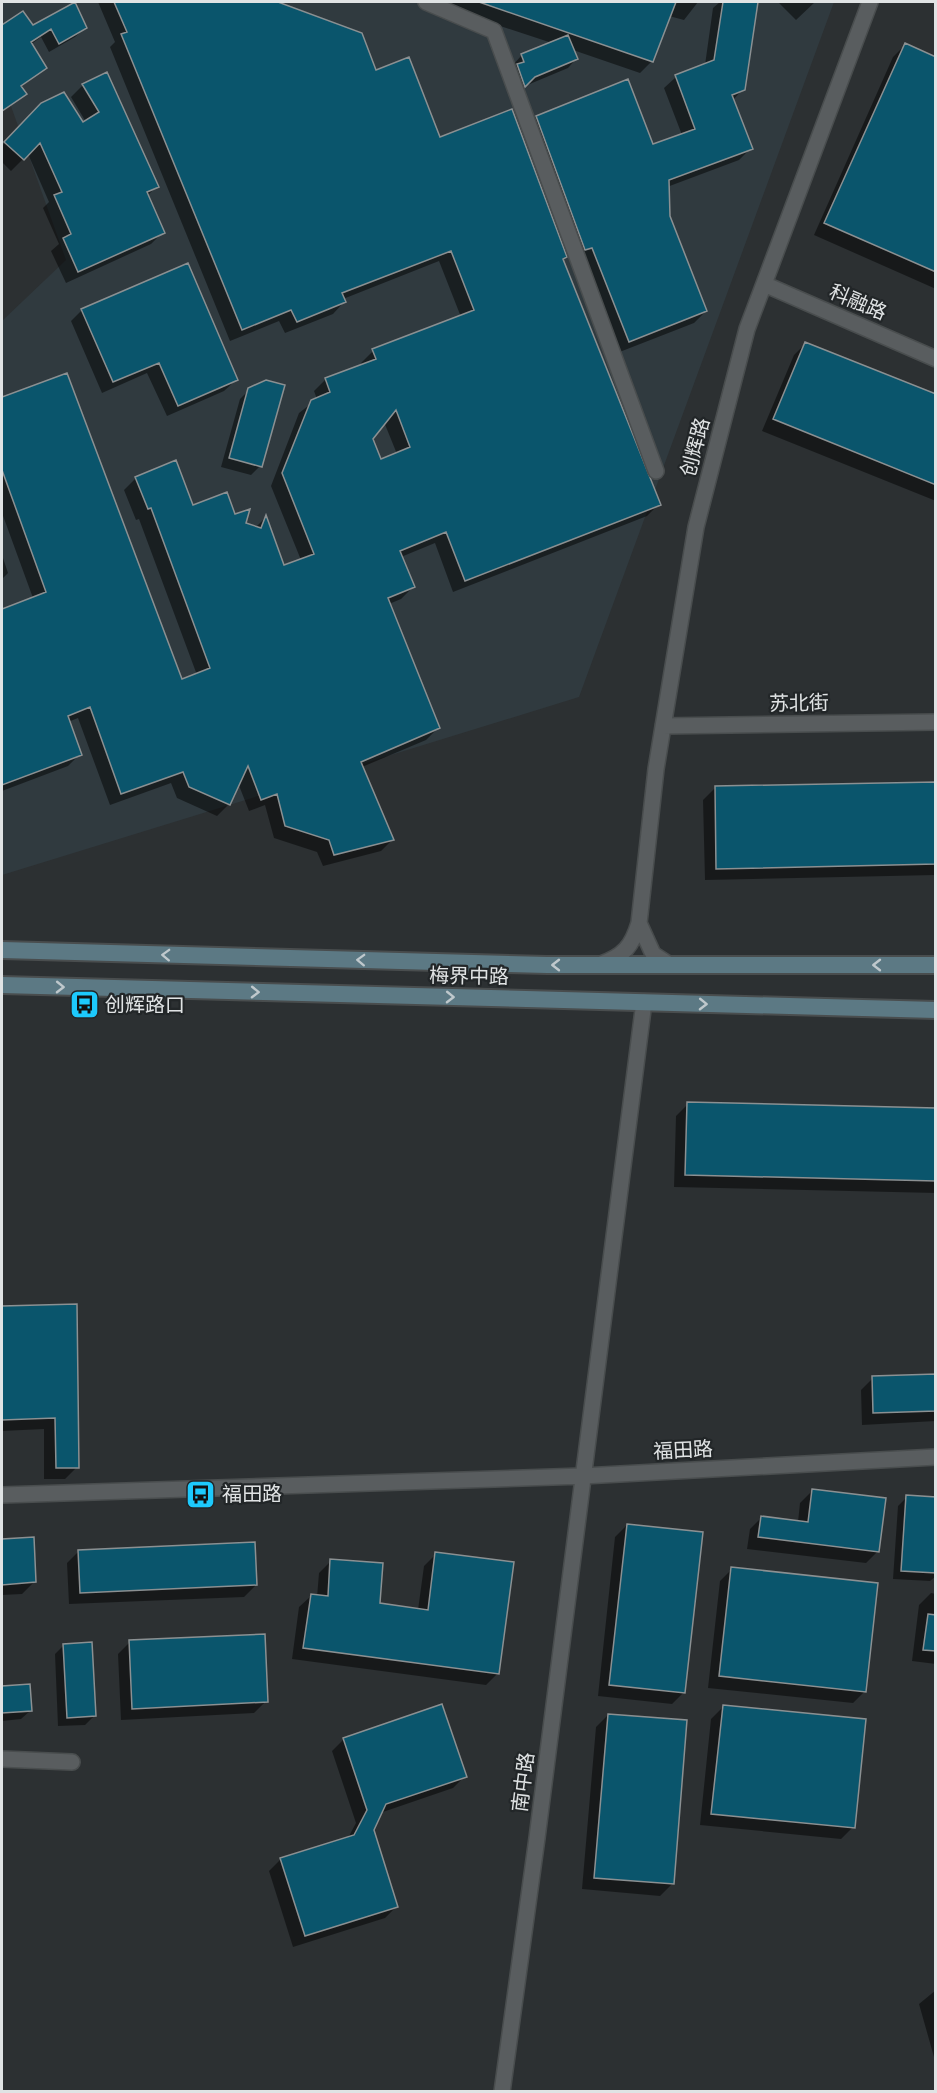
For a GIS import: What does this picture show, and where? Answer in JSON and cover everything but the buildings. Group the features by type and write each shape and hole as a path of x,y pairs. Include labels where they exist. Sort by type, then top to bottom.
{"main road":[{"name":"梅界中路","path":"2,950 598,965 936,965"},
{"name":"梅界中路","path":"2,985 936,1010"}],"street":[{"path":"426,2 494,31 656,471"},
{"name":"创辉路","path":"598,965 616,959 628,950 639,923 663,726 696,527 747,329 870,2"},
{"name":"科融路","path":"764,284 936,358"},
{"name":"苏北街","path":"663,726 936,722"},
{"path":"639,923 653,954 670,965"},
{"name":"南中路","path":"502,2091 644,1002"},
{"name":"福田路","path":"2,1495 583,1476 936,1457"},
{"path":"2,1759 72,1762"}],"shaded area":[{"path":"2,2 834,2 579,697 2,875 2,321 66,260 2,81"}],"place":[{"name":"创辉路口","path":"84,1005"},
{"name":"福田路","path":"201,1494"}]}
